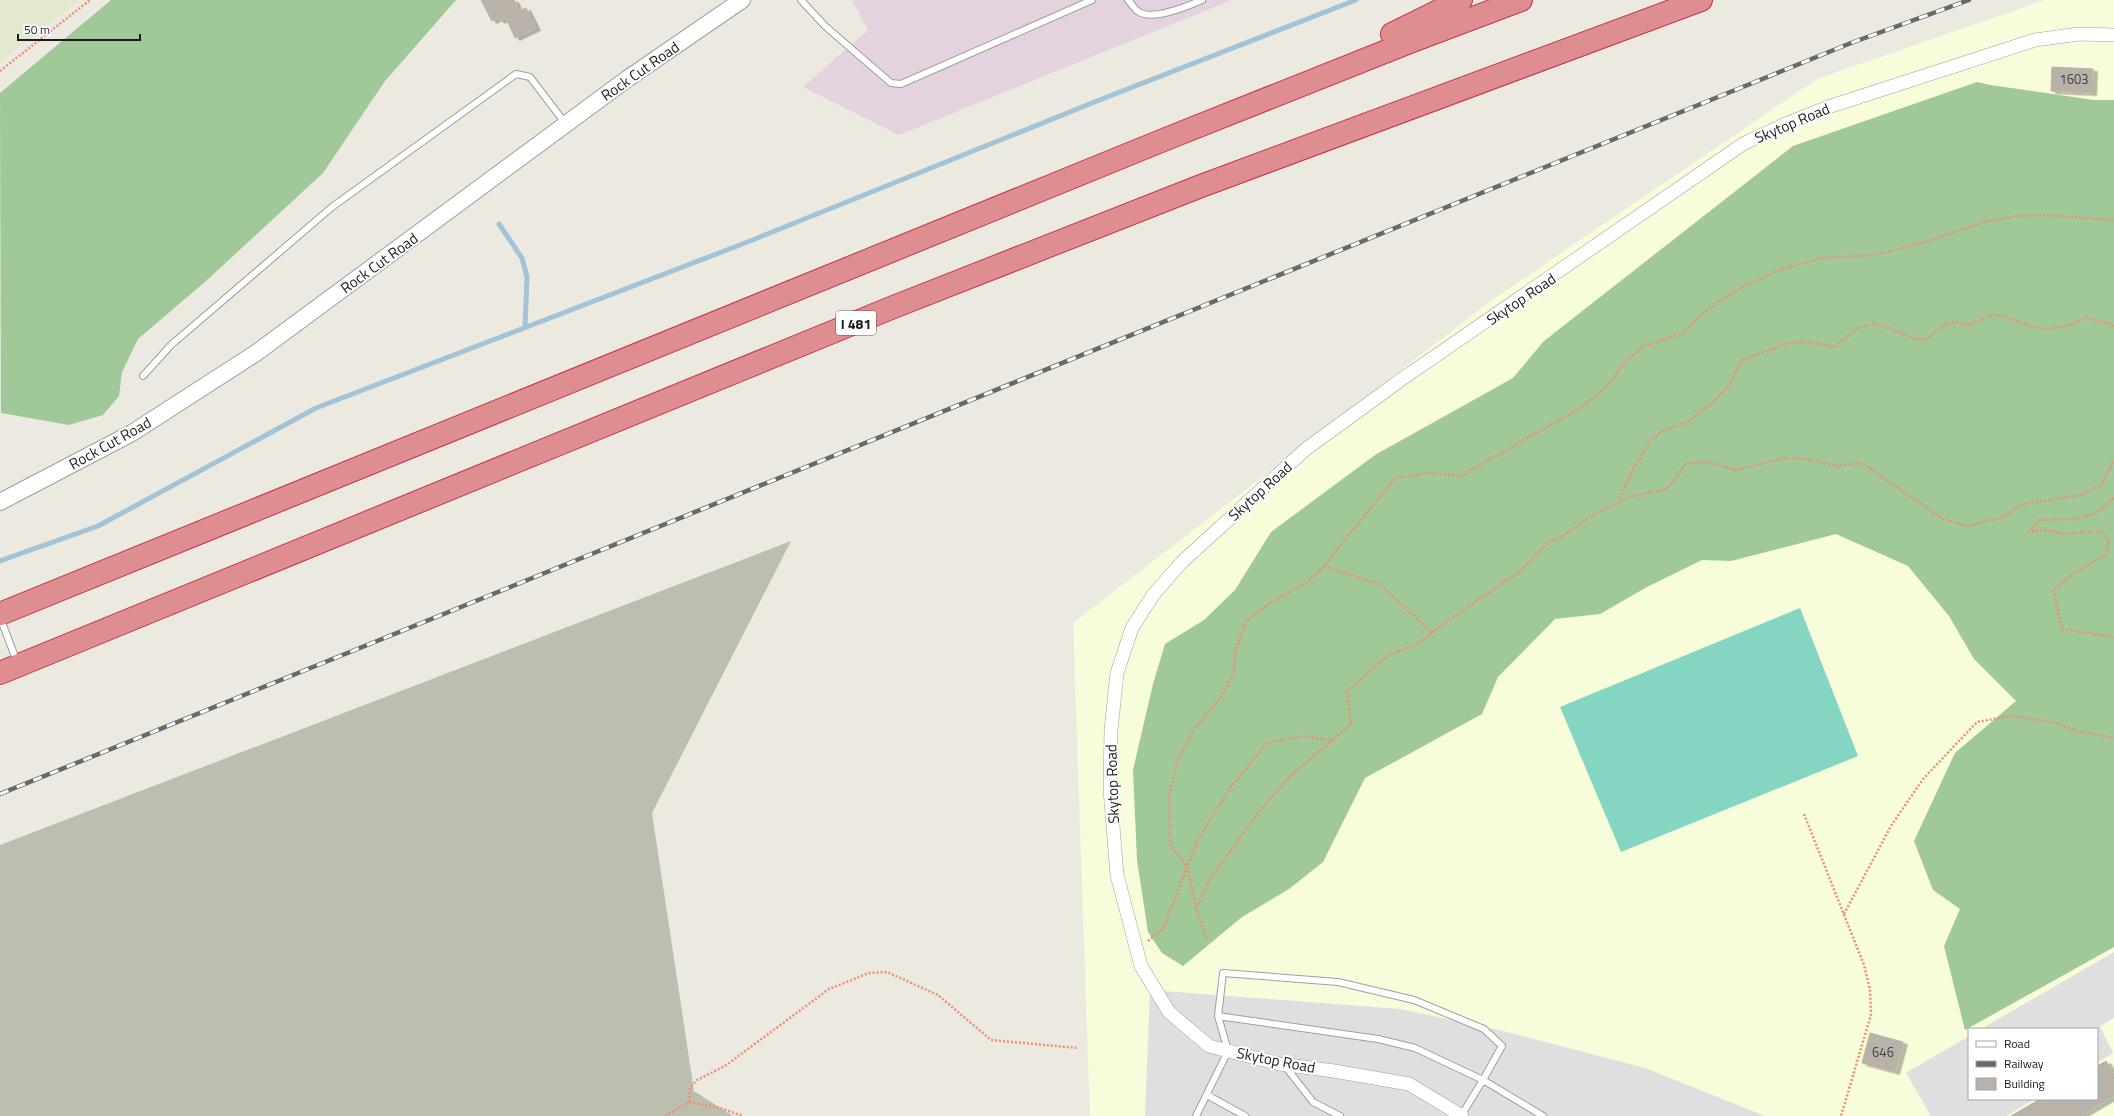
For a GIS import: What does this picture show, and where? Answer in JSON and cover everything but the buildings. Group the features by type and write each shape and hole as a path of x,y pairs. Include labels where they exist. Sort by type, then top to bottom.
{"highway":[{"path":"1166,139 1410,26 1461,0"},
{"path":"0,616 1166,139 1412,41 1521,0"},
{"name":"I 481","path":"9,670 898,306 1201,186 1701,0"}],"street":[{"name":"Rock Cut Road","path":"0,502 132,433 256,353 566,124 742,0"},
{"name":"Skytop Road","path":"1462,1116 1410,1084 1334,1071 1285,1065 1209,1046 1169,1012 1141,966 1136,951 1117,875 1110,789 1111,730 1117,673 1132,628 1142,610 1182,562 1306,450 1402,379 1743,144 1828,106 2035,40 2079,34 2114,35"}],"lane":[{"path":"801,0 825,26 891,83 901,84 1092,0"},
{"path":"1128,0 1138,12 1150,15 1180,9 1202,0"},
{"path":"143,376 171,345 332,207 516,74 530,77 566,124"},
{"path":"0,616 9,670"},
{"path":"1196,1116 1228,1051 1218,1016 1223,973 1338,982 1414,1000 1484,1029 1502,1046 1484,1080 1462,1116"},
{"path":"1218,1016 1378,1039 1415,1048 1484,1080 1543,1116"},
{"path":"1285,1065 1313,1102 1340,1116"},
{"path":"1206,1095 1245,1116"}],"path":[{"path":"0,71 90,0"},
{"path":"1207,938 1196,908 1187,867 1170,844 1169,796 1179,758 1194,729 1223,695 1234,671 1236,648 1247,620 1270,603 1306,583 1324,566 1395,478 1427,473 1461,476 1584,406 1609,384 1627,359 1644,346 1683,333 1708,309 1739,289 1774,272 1821,258 1875,255 1929,241 1984,222 2017,216 2044,215 2114,220"},
{"path":"1618,502 1633,469 1652,439 1664,430 1688,422 1717,398 1731,383 1736,371 1744,360 1787,343 1808,342 1835,346 1858,328 1873,324 1886,327 1919,340 1926,339 1946,324 1954,322 1968,325 1993,315 2002,316 2033,327 2047,329 2070,325 2086,318 2111,324 2114,329"},
{"path":"1196,908 1211,878 1257,814 1291,775 1351,724 1347,692 1388,655 1418,644 1522,570 1548,542 1562,537 1591,516 1629,496 1667,489 1687,463 1708,462 1736,470 1786,458 1806,459 1836,466 1862,463 1943,519 1968,526 2004,517 2024,504 2082,495 2101,485 2114,460"},
{"path":"2114,498 2095,514 2074,519 2040,520 2029,532 2046,530 2062,534 2102,531 2109,541 2106,554 2076,572 2052,590 2062,629 2114,637"},
{"path":"1324,566 1379,584 1433,632"},
{"path":"1844,914 1891,826 1923,779 1977,722 2011,716 2052,722 2077,731 2114,738"},
{"path":"1136,951 1164,928 1198,839 1230,787 1267,743 1304,736 1332,741"},
{"path":"1804,814 1864,965 1870,990 1871,1015 1841,1116"},
{"path":"689,1102 690,1088 697,1080 725,1066 829,989 869,973 887,972 938,995 991,1040 1078,1048"},
{"path":"665,1116 689,1102 720,1108 743,1116"}],"shaded area":[{"path":"0,0 79,0 0,62"},
{"path":"852,0 1232,0 899,135 803,87 868,30"},
{"path":"2045,0 2114,0 2114,1116 1090,1116 1073,623 1489,302 1817,79"},
{"path":"791,541 652,813 694,1091 733,1116 0,1116 0,845"},
{"path":"2114,952 2114,1018 2100,1026 2113,1053 2098,1062 2098,1028 1983,1028"},
{"path":"1150,990 1400,1009 1503,1031 1645,1068 1765,1116 1145,1116"},
{"path":"1968,1037 1968,1100 2033,1100 2006,1116 1931,1116 1906,1073"}],"green space":[{"path":"111,0 456,0 385,81 323,173 206,281 138,339 122,372 119,396 103,415 69,425 1,413 0,93"},
{"path":"1977,82 2094,100 2114,100 2114,947 1965,1030 1944,946 1960,909 1933,890 1914,841 1955,753 2016,701 1974,659 1949,616 1908,566 1836,534 1731,561 1702,560 1647,587 1600,614 1555,619 1498,677 1482,714 1365,778 1323,862 1289,889 1242,917 1183,966 1162,953 1148,932 1137,860 1133,770 1153,684 1165,644 1204,620 1235,590 1271,532 1375,455 1513,378 1544,341 1793,146"},
{"path":"1800,608 1858,756 1621,852 1560,707"}],"waterway":[{"path":"0,561 98,526 316,408 745,243 1102,99 1356,0"},
{"path":"499,224 522,258 527,277 525,327"}],"railway":[{"path":"0,794 1851,43 1969,0"}]}
